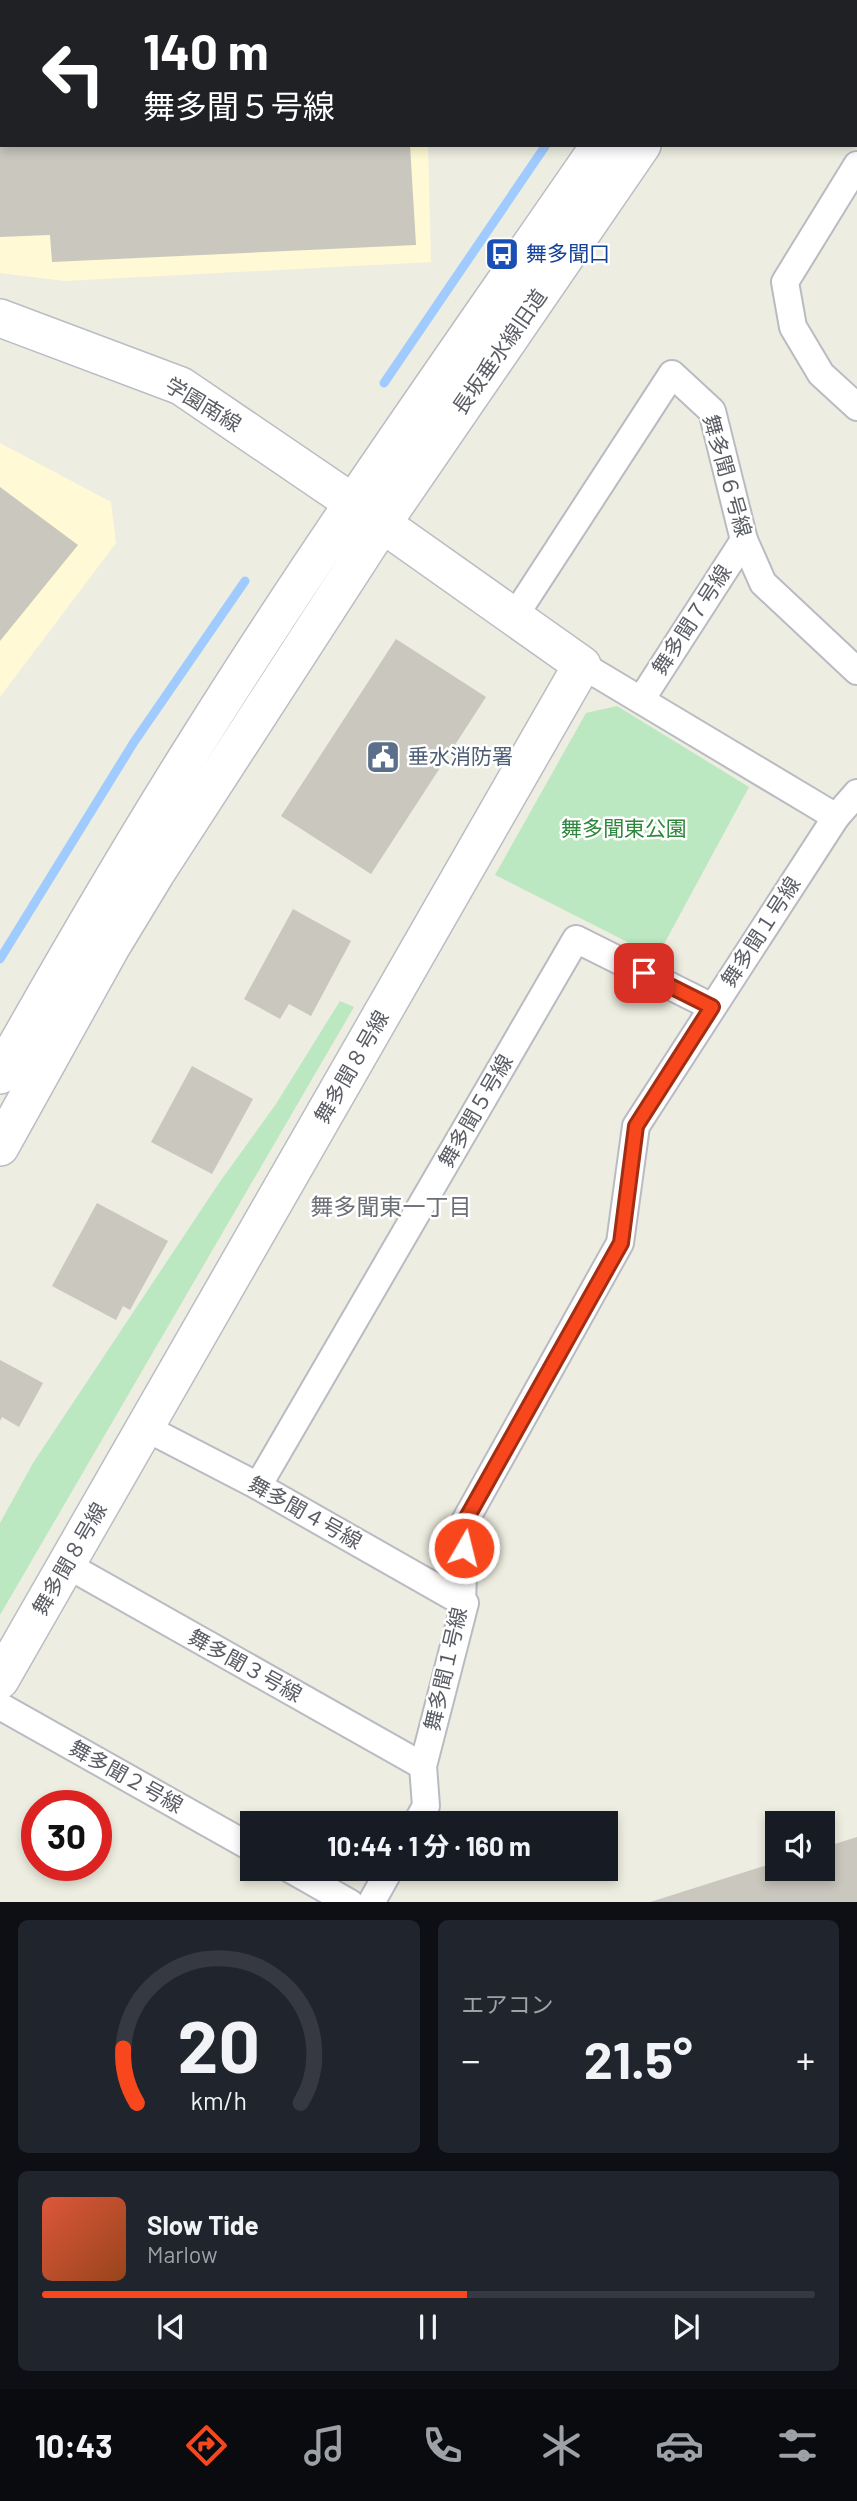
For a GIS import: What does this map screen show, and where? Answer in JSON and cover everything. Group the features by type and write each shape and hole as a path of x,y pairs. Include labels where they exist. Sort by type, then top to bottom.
{"street":[{"name":"長坂垂水線旧道","path":"0,1075 87,920 182,766 353,503 599,147"},
{"name":"長坂垂水線旧道","path":"0,1147 111,947 382,524 641,147"},
{"path":"857,165 785,282 793,327 821,374 857,407"},
{"name":"学園南線","path":"0,318 181,386 382,524"},
{"name":"舞多聞６号線","path":"514,617 672,374 712,411 744,540 763,583 857,671"},
{"path":"382,524 582,665 836,817 857,793"},
{"name":"舞多聞７号線","path":"641,700 744,540"},
{"name":"舞多聞８号線","path":"0,1680 582,665"},
{"name":"舞多聞１号線","path":"423,1811 426,1806 423,1766 465,1604 462,1602 465,1521 621,1243 636,1126 836,817"},
{"name":"舞多聞５号線","path":"258,1486 576,939 712,1007"},
{"name":"舞多聞４号線","path":"146,1427 258,1486 462,1602"},
{"name":"舞多聞３号線","path":"67,1565 423,1766"},
{"name":"舞多聞２号線","path":"0,1706 240,1841"},
{"path":"312,1881 350,1902"},
{"path":"371,1902 383,1881"}],"shaded area":[{"path":"0,147 428,147 431,262 65,281 0,273"},
{"path":"0,443 111,502 116,543 0,697"}],"green space":[{"name":"舞多聞東公園","path":"617,706 749,787 657,957 495,875 586,713"},
{"path":"340,1001 354,1007 0,1615 0,1523 33,1463 219,1183 276,1104"}],"building":[{"path":"0,147 410,147 416,245 52,262 50,235 0,237"},
{"path":"0,487 78,545 0,641"},
{"name":"垂水消防署","path":"396,639 486,697 371,874 281,816"},
{"path":"293,909 351,941 311,1016 289,1004 280,1019 244,999"},
{"path":"192,1066 253,1099 212,1174 151,1142"},
{"path":"97,1203 168,1241 130,1310 123,1306 116,1320 52,1286"},
{"path":"0,1360 43,1383 19,1427 2,1417 0,1421"},
{"path":"857,1837 857,1902 650,1902 765,1866 765,1881 835,1881 835,1844"}],"waterway":[{"path":"384,383 545,147"},
{"path":"0,959 134,742 245,581"}],"place":[{"name":"舞多聞口","path":"502,254"},
{"name":"垂水消防署","path":"383,757"}],"district":[{"name":"舞多聞東一丁目","path":"391,1207"}],"route":[{"path":"464,1548 465,1521 621,1243 636,1126 712,1007 644,973"}]}
